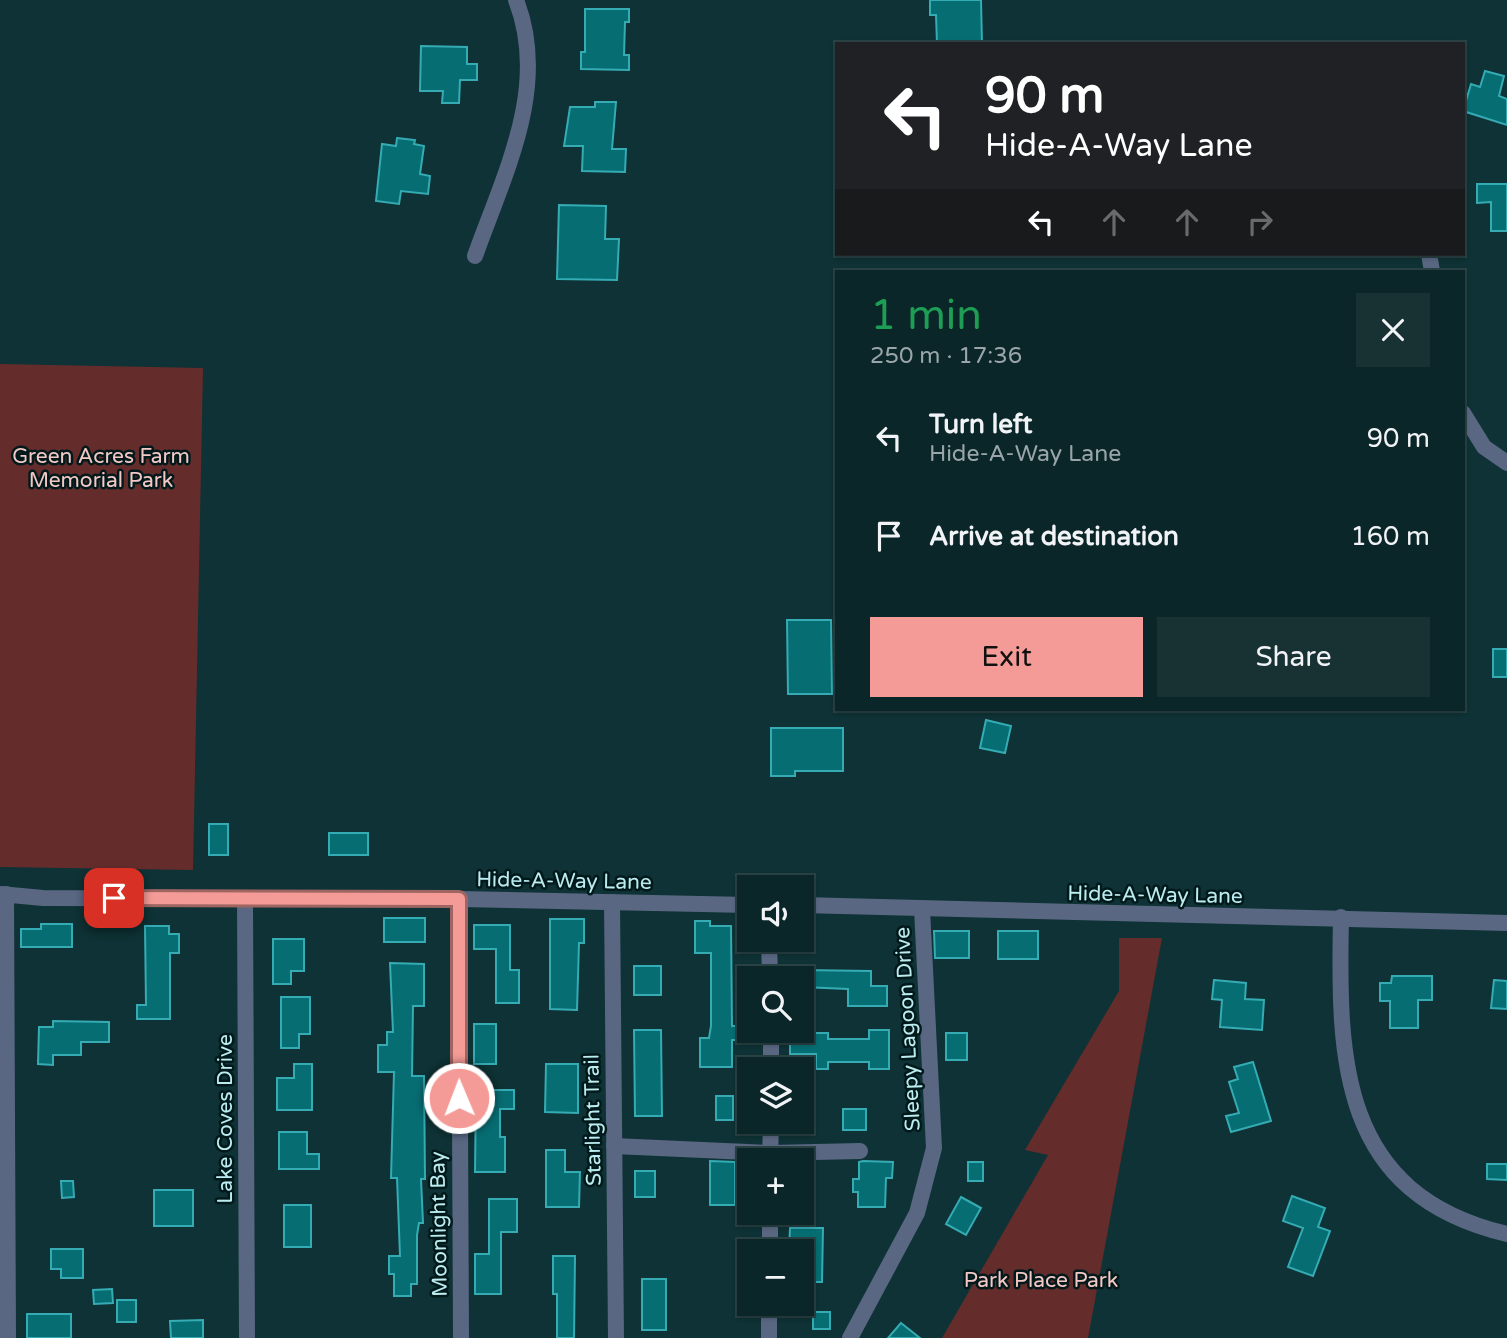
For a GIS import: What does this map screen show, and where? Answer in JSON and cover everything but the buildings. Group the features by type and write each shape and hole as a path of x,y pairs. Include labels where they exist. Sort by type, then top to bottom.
{"street":[{"path":"475,256 525,112 528,52 516,0"},
{"path":"1465,416 1484,447 1507,463"},
{"path":"3,894 8,1338"},
{"name":"Hide-A-Way Lane","path":"3,894 43,898 459,899 737,905"},
{"name":"Lake Coves Drive","path":"245,899 247,1338"},
{"name":"Moonlight Bay","path":"459,899 461,1338"},
{"name":"Starlight Trail","path":"612,902 616,1338"},
{"name":"Hide-A-Way Lane","path":"814,905 1507,923"},
{"name":"Sleepy Lagoon Drive","path":"850,1338 917,1213 934,1149 922,909"},
{"path":"1341,917 1341,1026 1349,1085 1363,1126 1389,1168 1432,1206 1507,1234"},
{"path":"614,1146 737,1155"},
{"path":"814,1154 860,1151"},
{"path":"769,1316 769,1338"}],"green space":[{"name":"Green Acres Farm Memorial Park","path":"0,364 203,368 193,870 0,867"},
{"name":"Park Place Park","path":"1119,938 1162,938 1088,1338 942,1338 1048,1155 1025,1150 1119,991"}],"route":[{"path":"114,898 459,899 459,1098"}]}
